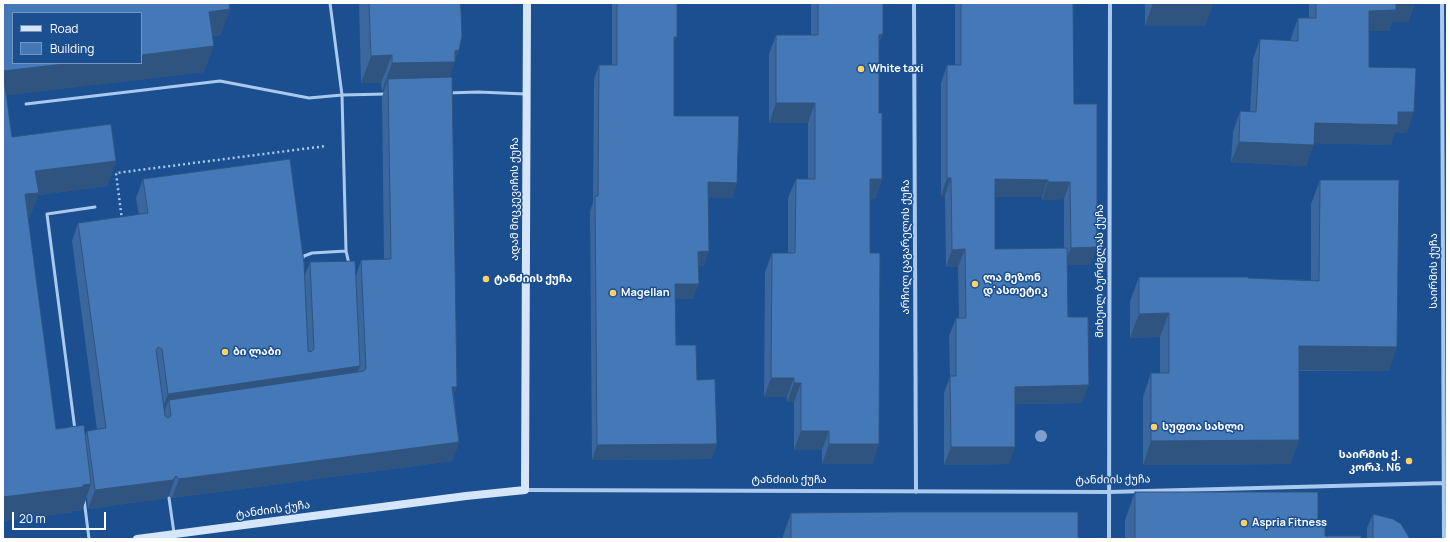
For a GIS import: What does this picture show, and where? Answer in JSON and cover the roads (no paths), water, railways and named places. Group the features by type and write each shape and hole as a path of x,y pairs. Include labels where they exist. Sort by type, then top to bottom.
{"main road":[{"name":"ადამ მიცკევიჩის ქუჩა","path":"525,490 526,3"},
{"name":"ტანძიის ქუჩა","path":"137,539 466,496 525,490"}],"street":[{"name":"არჩილ ცაგარელის ქუჩა","path":"914,3 916,492"},
{"name":"მიხეილ ბურძგლას ქუჩა","path":"1109,539 1110,3"},
{"name":"საირმის ქუჩა","path":"1442,3 1445,204 1446,460 1444,483 1446,530 1444,539"},
{"name":"ტანძიის ქუჩა","path":"525,490 1109,492 1444,483"}],"lane":[{"path":"330,3 342,95 346,251 349,266"},
{"path":"26,104 220,81 309,98 342,95 387,94"},
{"path":"440,93 478,92 526,94"},
{"path":"76,435 47,214 95,207"},
{"path":"299,265 304,256 312,253 346,251"},
{"path":"84,497 89,539"},
{"path":"169,498 174,535"}],"place":[{"name":"White taxi","path":"861,69"},
{"name":"ტანძიის ქუჩა","path":"486,279"},
{"name":"ლა მეზონ დ'ასთეტიკ","path":"975,284"},
{"name":"Magellan","path":"613,293"},
{"name":"ბი ლაბი","path":"225,352"},
{"name":"სუფთა სახლი","path":"1154,427"},
{"name":"საირმის ქ. კორპ. N6","path":"1409,461"},
{"name":"Aspria Fitness","path":"1244,523"}]}
